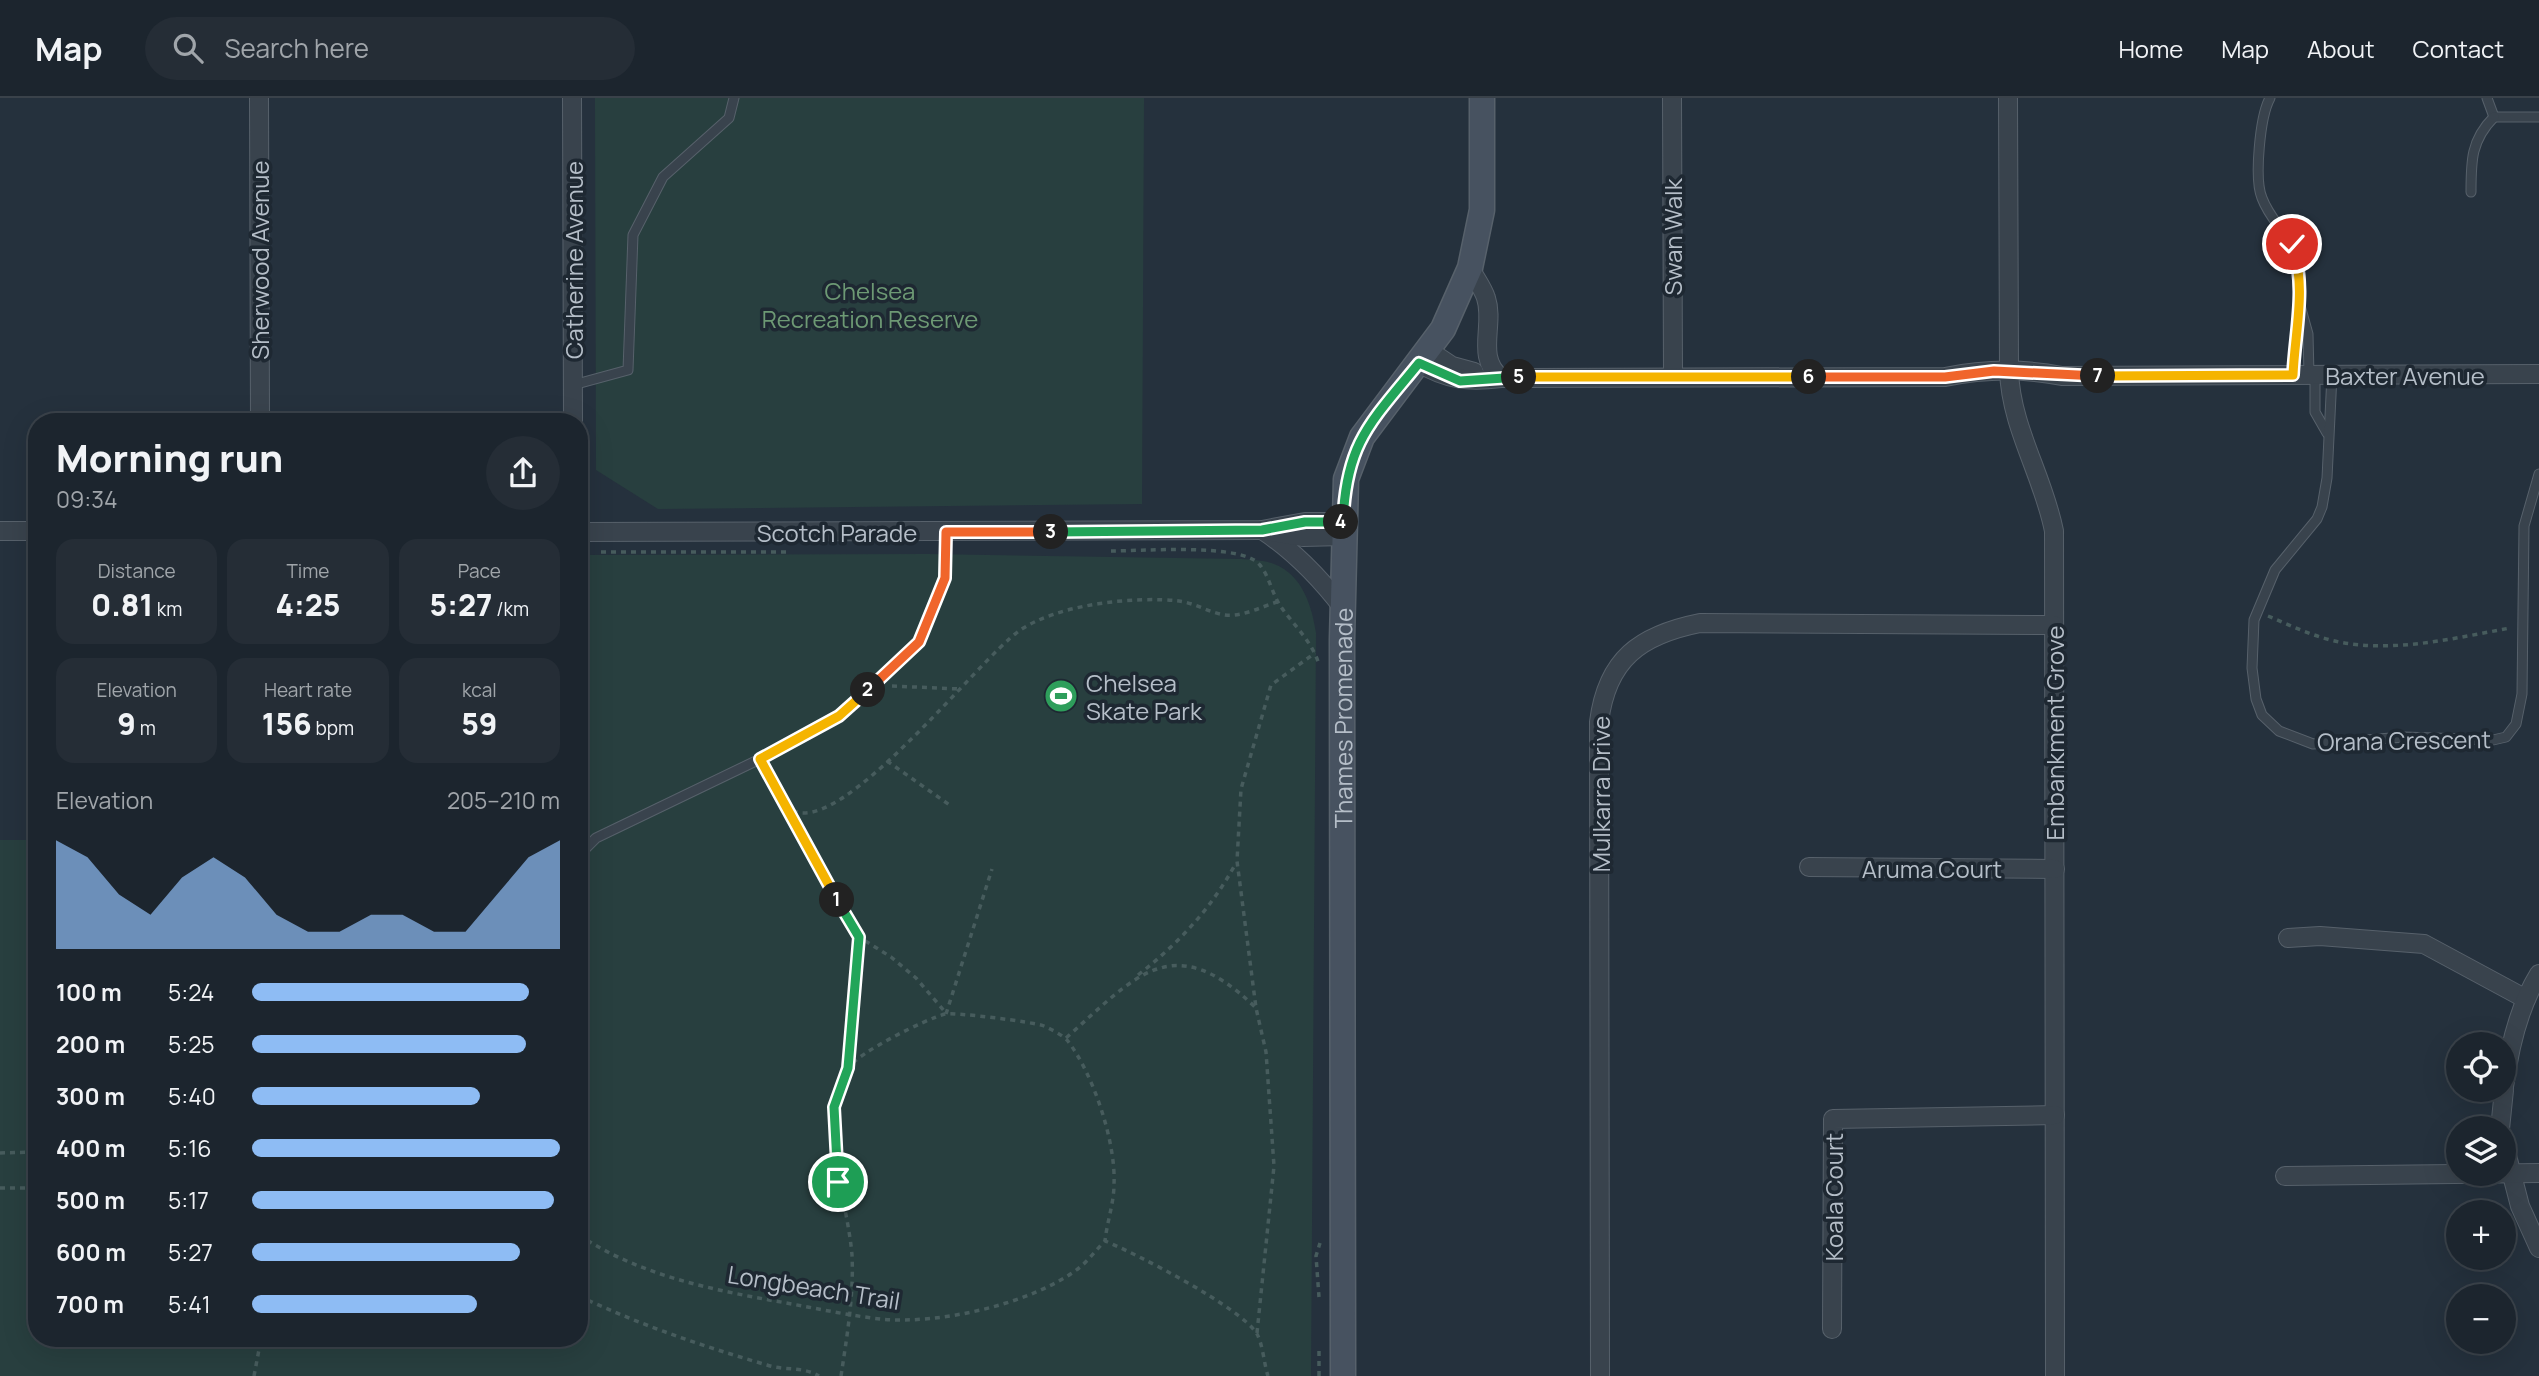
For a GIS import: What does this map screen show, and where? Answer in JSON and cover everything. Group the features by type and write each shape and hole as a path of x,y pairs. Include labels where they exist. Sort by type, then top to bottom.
{"main road":[{"name":"Thames Promenade","path":"1343,1376 1343,529 1346,479 1357,446 1450,317 1470,268 1481,218 1482,98"}],"street":[{"name":"Sherwood Avenue","path":"259,98 260,413"},
{"name":"Catherine Avenue","path":"572,98 573,413"},
{"name":"Swan Walk","path":"1672,98 1673,376"},
{"name":"Embankment Grove","path":"2008,98 2009,377 2012,411 2047,499 2054,531 2055,1376"},
{"path":"1470,268 1486,296 1487,354 1493,370 1501,378"},
{"name":"Baxter Avenue","path":"1423,356 1460,381 1673,376 1945,377 1975,371 2009,377 2034,371 2062,376 2539,374"},
{"name":"Scotch Parade","path":"588,532 1262,530 1303,537 1343,529"},
{"path":"1262,530 1303,562 1343,608"},
{"path":"0,531 28,531"},
{"name":"Mulkarra Drive","path":"1600,1376 1599,722 1602,697 1614,671 1637,648 1664,631 1700,624 2054,625"},
{"name":"Aruma Court","path":"1809,867 2055,869"},
{"path":"2288,938 2320,936 2424,944 2526,999"},
{"path":"2515,1032 2526,999 2539,974"},
{"name":"Koala Court","path":"1832,1329 1833,1119 2055,1115"},
{"path":"2516,1175 2539,1173"},
{"path":"2285,1176 2446,1175"},
{"path":"2515,1186 2520,1206 2539,1248"}],"lane":[{"path":"573,386 628,370 632,235 663,177 729,118 734,98"},
{"path":"2270,98 2263,116 2259,186 2264,202 2289,237 2295,252 2312,375"},
{"path":"2487,98 2494,117"},
{"path":"2471,192 2473,148 2481,132 2494,117 2539,117"},
{"path":"2301,307 2295,335 2312,375"},
{"name":"Orana Crescent","path":"2312,375 2315,412 2327,433"},
{"name":"Orana Crescent","path":"2312,375 2332,405 2327,433 2327,478 2320,511 2281,562 2257,611 2253,630 2252,668 2259,709 2279,731 2303,742 2318,744 2394,738 2493,740 2506,737 2516,724 2521,706 2524,526 2539,474"},
{"path":"588,846 596,838 760,759 839,716 919,642 945,578 946,532"}],"path":[{"path":"1227,552 1248,556 1259,564 1277,602 1315,653 1319,678"},
{"path":"782,799 792,810 802,813 817,813 835,804 876,772 1010,638 1046,617 1143,598 1183,601 1226,615 1240,614 1277,602"},
{"path":"2257,611 2320,637 2369,645 2451,639 2524,625"},
{"path":"1268,1376 1257,1333 1274,1166 1266,1052 1256,1008 1237,861 1241,789 1270,685 1315,653"},
{"path":"873,685 960,689"},
{"path":"760,759 859,937 908,971 946,1014"},
{"path":"887,761 951,806"},
{"path":"1065,1038 1174,946 1217,897 1237,861"},
{"path":"946,1014 992,869"},
{"path":"841,1376 851,1314 852,1254 838,1182 834,1107 848,1068 859,937"},
{"path":"1134,978 1176,964 1193,967 1236,989 1256,1008"},
{"path":"848,1068 867,1052 946,1014 1043,1026 1065,1038 1081,1064 1105,1119 1114,1161 1115,1186 1105,1241 1152,1262 1223,1306 1257,1333"},
{"path":"0,1153 28,1152"},
{"path":"0,1188 28,1188"},
{"path":"1321,1232 1316,1256 1321,1309"},
{"name":"Longbeach Trail","path":"588,1241 677,1280 883,1319 932,1319 1020,1300 1078,1269 1105,1241"},
{"path":"588,1300 623,1317 680,1338 771,1367 809,1370 819,1376"},
{"path":"1319,1376 1320,1343"},
{"path":"254,1376 259,1347"}],"green space":[{"name":"Chelsea Recreation Reserve","path":"595,98 1144,98 1142,504 658,509 596,470"},
{"path":"928,554 1241,559 1270,563 1292,576 1309,603 1316,633 1311,1376 0,1376 0,840 28,840 28,1347 588,1347 588,555"}],"place":[{"name":"Chelsea Skate Park","path":"1061,696"}],"route":[{"path":"838,1182 834,1107 848,1068 859,937 760,759 839,716 919,642 945,578 946,532 1262,530 1305,522 1343,522 1346,479 1351,458 1369,425 1419,363 1446,377 1471,382 1501,378 1673,376 1945,377 1975,371 2034,371 2062,376 2293,375 2301,296 2299,269 2292,244"}]}
